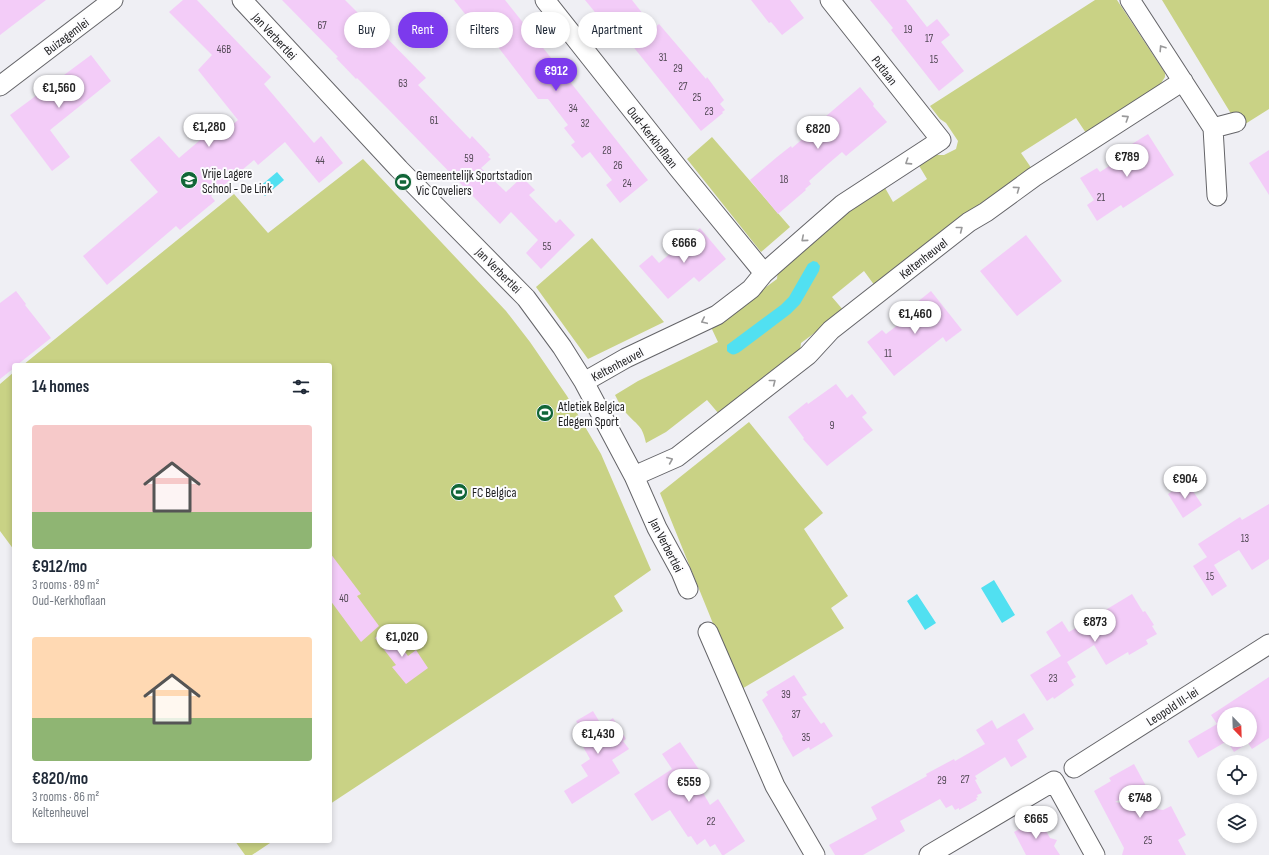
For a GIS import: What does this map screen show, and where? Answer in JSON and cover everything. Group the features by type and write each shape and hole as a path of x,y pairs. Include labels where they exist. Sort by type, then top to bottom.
{"street":[{"name":"Buizegemlei","path":"0,86 113,0"},
{"name":"Jan Verbertlei","path":"242,0 399,169 526,298 562,347 584,382 634,476 657,528 681,572 688,589"},
{"name":"Oud-Kerkhoflaan","path":"545,0 678,168 764,273"},
{"name":"Putlaan","path":"830,0 941,140"},
{"path":"1130,0 1213,128 1217,196"},
{"name":"Keltenheuvel","path":"634,476 677,457 808,355 831,330 969,222 986,212 1034,177 1183,81"},
{"path":"1213,128 1236,122"},
{"name":"Keltenheuvel","path":"584,382 626,358 717,315 751,289 764,273 843,204 941,140"},
{"path":"708,632 775,786 815,855"},
{"name":"Leopold III-lei","path":"1074,768 1269,644"},
{"path":"929,855 1054,781 1095,855"}],"green space":[{"path":"1095,0 1117,0 1165,73 1165,77 1158,88 1086,133 1076,118 1021,153 1032,169 875,286 864,271 832,297 844,311 801,343 800,351 719,414 707,400 666,432 646,443 641,429 623,410 615,395 638,381 718,342 710,325 721,320 777,279 778,269 863,199 884,186 893,202 927,179 918,164 933,155 944,155 956,149 958,141 946,123 940,119 930,106"},
{"path":"1162,0 1269,0 1269,109 1242,126 1233,117"},
{"path":"712,137 790,227 761,252 687,159"},
{"path":"363,159 506,311 530,342 567,396 601,454 651,570 614,596 623,611 332,803 332,363 25,363 234,194 268,233"},
{"path":"592,238 664,322 588,359 536,287"},
{"path":"12,374 12,547 0,531 0,384"},
{"path":"749,422 823,513 804,529 848,596 831,608 844,628 740,690 660,493"},
{"path":"236,843 270,843 252,855 245,855"}],"water":[{"path":"277,172 284,180 265,196 258,188"},
{"path":"813,261 817,262 820,266 819,271 800,304 790,314 741,351 730,354 727,351 727,345 781,305 789,297 808,264"},
{"path":"994,580 1015,615 1002,623 981,588"},
{"path":"917,594 936,623 925,630 907,601"}],"building":[{"path":"0,0 46,0 0,35"},
{"name":"Vrije Lagere School - De Link","path":"183,0 197,0 271,77 264,84 314,143 321,136 343,163 319,183 285,142 258,165 254,160 211,196 215,201 180,230 176,226 107,285 83,256 158,192 130,160 159,136 179,158 206,135 212,142 238,120 198,70 212,55 169,12"},
{"path":"282,0 345,0 357,12 344,12 344,48 390,48 390,41 426,78 418,85 470,139 472,136 490,155 488,157 491,159 481,168 506,192 522,177 535,190 529,195 556,223 560,219 575,235 541,269 526,253 538,240 511,212 500,224 388,109 357,78 356,79 336,58 338,57"},
{"path":"454,0 505,0 521,20 521,48 543,48 648,180 620,203 606,185 612,180 590,152 582,158 571,145 575,142 564,128 568,125 548,99 538,99 499,48 513,48 513,12 464,12"},
{"path":"585,0 632,0 641,12 595,12"},
{"path":"751,0 790,0 804,18 782,35 771,22 769,23"},
{"path":"870,0 906,0 927,27 937,19 950,35 941,42 964,71 939,91 891,30 893,28"},
{"path":"659,24 706,79 707,77 724,100 720,104 725,110 722,112 723,113 701,131 634,48 657,48 657,26"},
{"path":"91,55 111,81 50,130 70,157 52,171 10,115"},
{"path":"860,87 874,104 873,106 887,122 846,156 842,152 809,181 811,184 805,189 806,190 778,214 750,180 791,146 792,148 819,125 818,123"},
{"path":"1148,134 1174,175 1123,208 1121,205 1097,221 1087,205 1094,200 1080,178 1097,168 1100,172 1135,149 1132,144"},
{"path":"1269,150 1269,195 1249,163"},
{"path":"700,228 726,259 699,282 694,277 668,299 639,266 652,255 659,263"},
{"path":"1026,235 1062,281 1017,316 980,271"},
{"path":"16,291 51,338 20,363 12,363 12,370 0,379 0,303"},
{"path":"931,291 962,330 946,342 943,337 894,376 867,342 882,330 886,334 920,308 916,303"},
{"path":"836,384 847,398 852,394 867,413 862,417 873,430 827,466 803,439 804,438 788,417 807,402 808,404"},
{"path":"1187,482 1202,505 1183,518 1168,494"},
{"path":"1269,504 1269,559 1252,570 1239,550 1214,565 1227,586 1212,596 1193,566 1207,557 1198,544 1240,517 1242,520"},
{"path":"332,556 361,594 357,596 379,626 361,642 332,603"},
{"path":"1132,594 1143,612 1145,611 1154,625 1152,626 1157,634 1146,640 1148,644 1129,655 1128,652 1106,665 1094,645 1067,662 1076,677 1071,680 1074,685 1054,699 1053,697 1047,701 1030,675 1061,656 1046,632 1062,621 1069,632"},
{"path":"388,628 408,656 416,650 428,668 406,684 392,667 396,665 375,638"},
{"path":"794,675 807,695 802,697 821,724 824,722 833,736 810,750 809,747 793,757 762,700 768,695 766,692"},
{"path":"1269,677 1269,738 1257,746 1257,707 1223,707"},
{"path":"593,711 602,726 613,718 626,739 623,741 629,749 612,760 620,773 572,804 564,791 588,776 581,765 590,759 582,745 586,742 580,733 582,731 576,721"},
{"path":"1217,711 1217,724 1211,715"},
{"path":"1024,713 1034,729 1017,740 1027,757 1011,767 1005,757 975,776 977,779 975,780 982,793 977,795 977,800 959,810 959,808 955,810 952,805 946,808 940,799 900,821 905,831 863,855 835,855 829,845 877,819 871,807 927,776 926,774 954,759 955,761 985,744 976,730 992,720 997,729"},
{"path":"1217,724 1217,747 1198,758 1188,741"},
{"path":"680,742 702,774 695,779 710,805 718,799 745,841 724,855 722,855 715,844 710,847 705,839 697,845 691,836 688,837 670,810 652,821 634,794 672,769 662,754"},
{"path":"1231,747 1242,747 1234,752"},
{"path":"1134,764 1146,786 1115,802 1163,810 1171,806 1186,835 1178,840 1186,855 1122,855 1124,848 1094,791 1111,781 1109,778"},
{"path":"1039,818 1050,838 1057,840 1054,846 1060,855 1026,855 1014,832"}],"place":[{"name":"Vrije Lagere School - De Link","path":"189,180"},
{"name":"Gemeentelijk Sportstadion Vic Coveliers","path":"403,182"},
{"name":"Atletiek Belgica Edegem Sport","path":"545,413"},
{"name":"FC Belgica","path":"459,492"}]}
